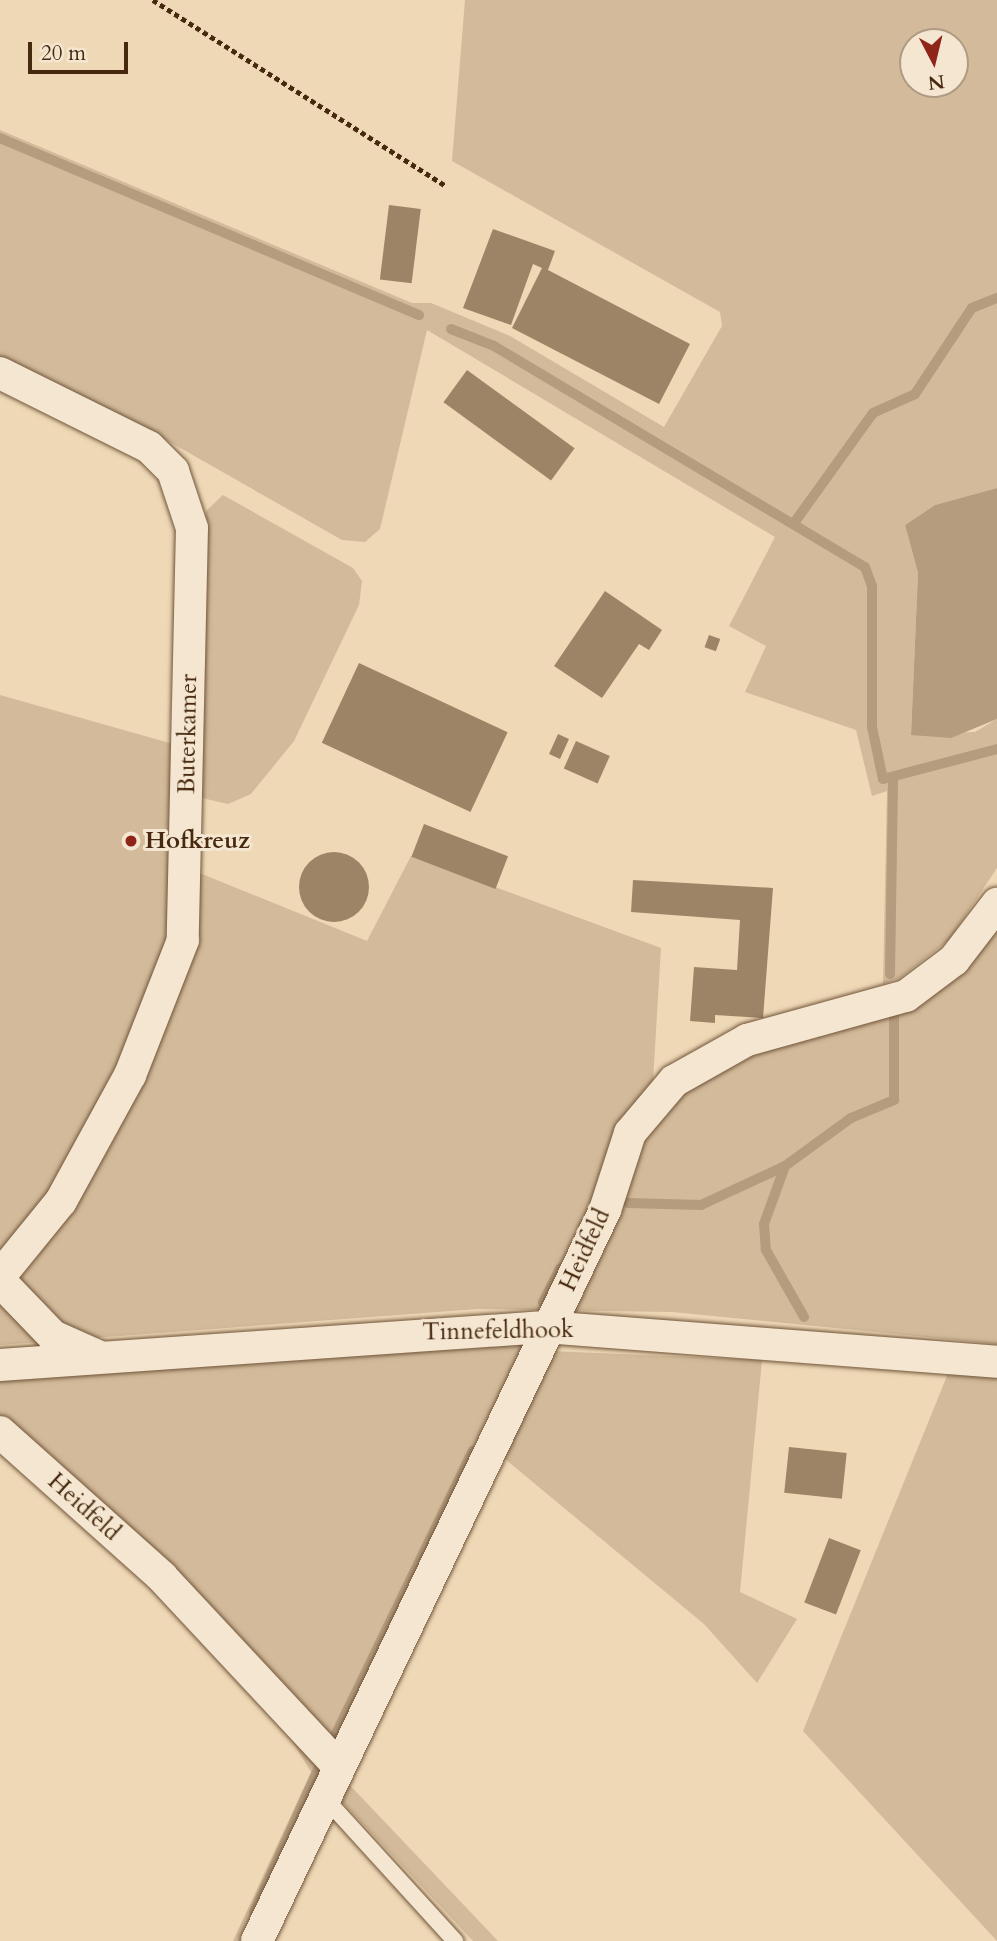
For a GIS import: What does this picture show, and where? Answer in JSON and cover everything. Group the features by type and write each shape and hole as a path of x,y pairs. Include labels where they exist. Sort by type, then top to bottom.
{"street":[{"name":"Buterkamer","path":"0,373 149,447 173,471 192,528 183,940 117,1098 61,1201 0,1279"},
{"name":"Heidfeld","path":"257,1941 545,1327 605,1210 630,1133 674,1081 747,1040 906,996 954,960 997,904"},
{"path":"0,1279 53,1336 109,1360"},
{"name":"Tinnefeldhook","path":"0,1365 109,1360 545,1327 997,1362"},
{"name":"Heidfeld","path":"0,1432 162,1577 338,1766"}],"lane":[{"path":"324,1797 456,1941"}],"path":[{"path":"153,0 445,186"}],"shaded area":[{"path":"465,0 997,0 997,488 935,505 905,525 918,573 911,734 975,732 997,719 997,868 949,940 901,977 883,984 887,791 872,796 856,730 745,692 766,646 729,626 775,537 427,330 380,529 365,542 342,540 140,425 0,358 0,130 412,303 431,303 510,336 664,427 722,326 720,312 452,161"},
{"path":"997,488 997,719 951,738 911,735 918,573 905,525 935,505"},
{"path":"223,495 353,568 362,581 359,605 294,741 251,794 228,804 202,798 206,511"},
{"path":"0,695 173,744 170,861 367,941 411,856 661,948 653,1080 691,1087 723,1067 965,966 997,929 997,1344 672,1312 477,1309 0,1345"},
{"path":"523,1336 528,1344 346,1733 333,1743 211,1606 0,1420 0,1377"},
{"path":"549,1351 762,1360 740,1592 797,1619 757,1683 704,1624 499,1454"},
{"path":"949,1371 997,1376 997,1941 803,1731"},
{"path":"271,1706 324,1764 249,1941 233,1941 311,1772"},
{"path":"343,1778 498,1941 473,1941 337,1796"}],"building":[{"path":"389,205 421,209 412,283 380,279"},
{"path":"493,229 555,251 548,270 690,344 659,404 512,328 542,268 533,264 511,325 463,308"},
{"path":"467,370 575,448 551,481 443,402"},
{"path":"605,591 662,630 649,650 639,644 602,698 554,666"},
{"path":"709,635 720,639 716,651 705,647"},
{"path":"359,663 508,732 470,812 322,743"},
{"path":"558,734 569,739 560,759 549,754"},
{"path":"576,741 610,756 598,783 564,768"},
{"path":"424,824 508,856 495,889 411,857"},
{"path":"341,852 354,858 363,867 367,873 367,901 359,912 348,920 327,922 309,912 301,901 299,880 309,862 320,854"},
{"path":"633,880 773,888 763,1018 715,1015 715,1023 690,1021 694,967 737,970 740,920 631,912"},
{"path":"789,1447 847,1453 842,1499 784,1493"},
{"path":"829,1538 861,1550 836,1615 804,1602"}],"waterway":[{"path":"0,138 419,315"},
{"path":"794,523 873,413 915,394 972,308 997,298"},
{"path":"451,329 494,346 865,567 872,586 872,727 883,779 997,749"},
{"path":"890,974 893,780"},
{"path":"628,1203 701,1205 785,1166 851,1118 894,1100 894,1015"},
{"path":"785,1166 764,1224 766,1250 804,1317"},
{"path":"543,1302 560,1268"},
{"path":"333,1740 473,1451"},
{"path":"254,1912 322,1761"}],"place":[{"name":"Hofkreuz","path":"131,841"}]}
